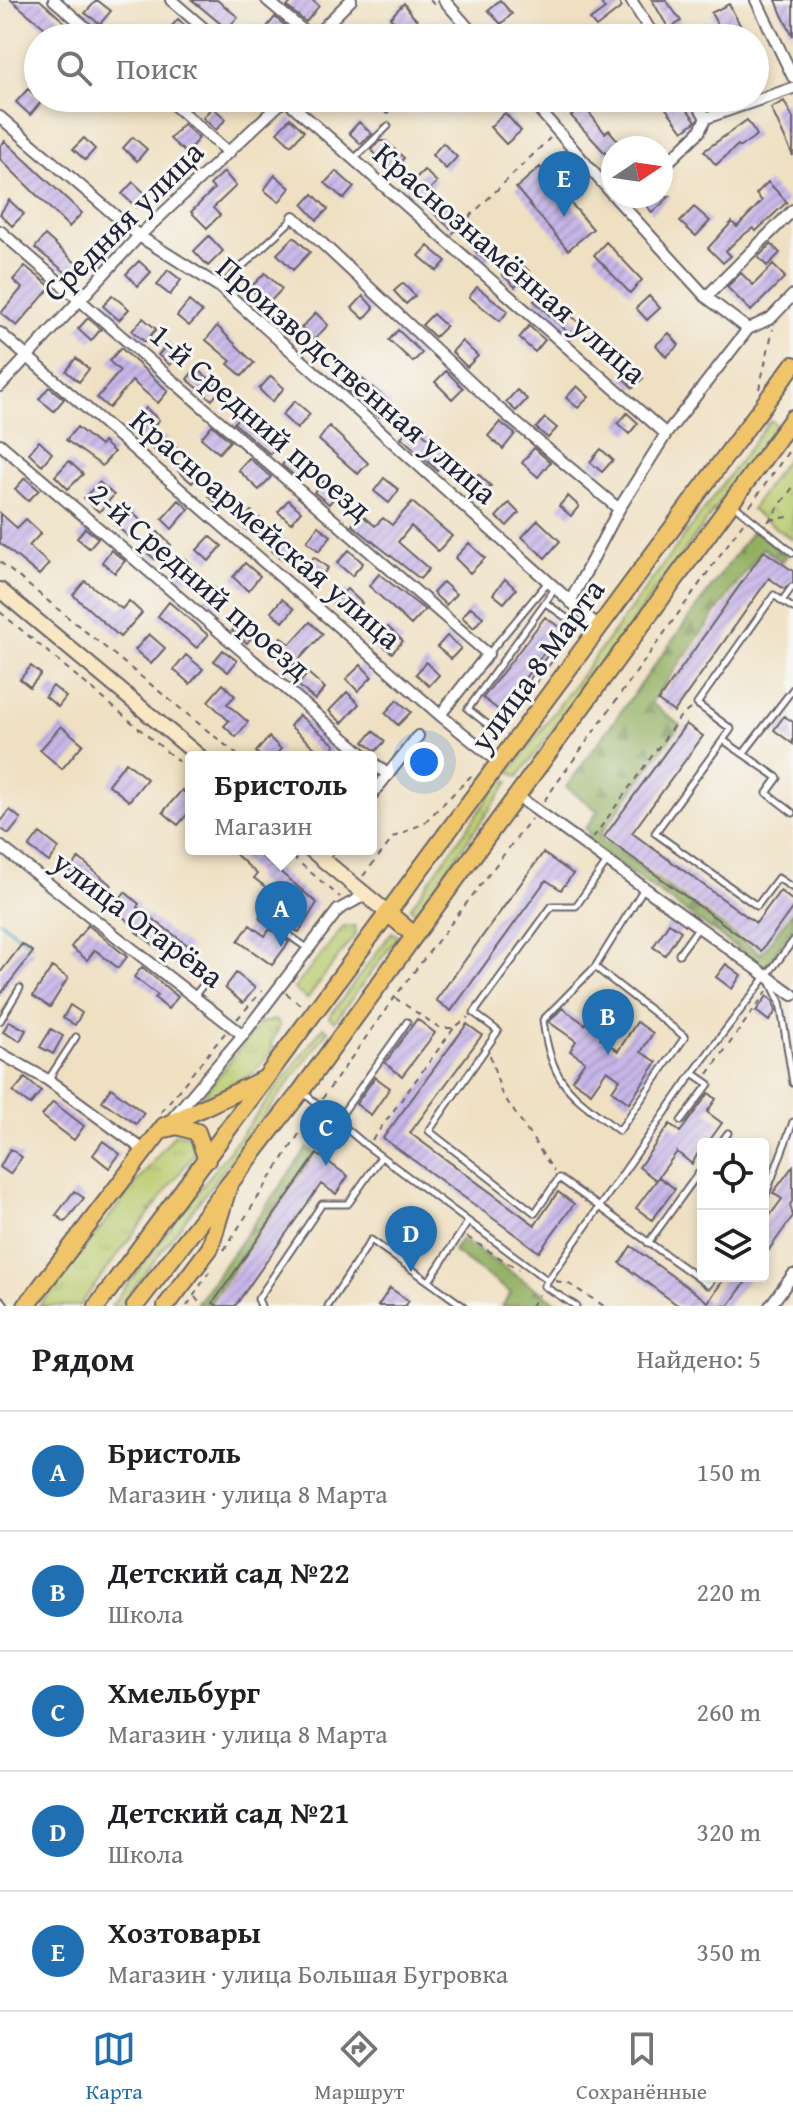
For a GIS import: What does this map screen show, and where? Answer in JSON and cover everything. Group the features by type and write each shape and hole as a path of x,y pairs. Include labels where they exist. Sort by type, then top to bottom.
{"main road":[{"name":"улица 8 Марта","path":"97,1306 389,914 496,759 600,628 793,365"},
{"name":"улица 8 Марта","path":"135,1306 301,1091 793,418"},
{"path":"389,914 414,935"},
{"path":"26,1306 145,1151 161,1125 269,1077"},
{"path":"161,1125 197,1132 207,1160"},
{"path":"166,1306 210,1248 218,1231 229,1183"}],"street":[{"path":"54,0 82,24"},
{"path":"171,0 199,24"},
{"path":"267,0 295,24"},
{"path":"326,24 351,0"},
{"path":"444,0 465,24"},
{"path":"631,0 646,24"},
{"path":"756,0 768,24"},
{"path":"769,27 793,77"},
{"path":"769,96 793,88"},
{"path":"182,112 229,153"},
{"name":"Средняя улица","path":"0,386 139,236 272,112"},
{"name":"Краснознамённая улица","path":"300,112 666,434"},
{"path":"541,112 601,182"},
{"path":"702,112 706,118"},
{"path":"673,157 699,132 706,118 723,112"},
{"name":"Производственная улица","path":"0,117 139,236 220,287 600,628"},
{"path":"625,208 706,297 748,329"},
{"path":"706,297 793,210"},
{"path":"294,217 496,406 619,509"},
{"name":"1-й Средний проезд","path":"0,231 488,654"},
{"path":"570,602 619,509 666,434 748,329 771,318 793,295"},
{"name":"Красноармейская улица","path":"0,333 440,715 496,759"},
{"name":"2-й Средний проезд","path":"0,444 359,751"},
{"path":"0,590 193,751"},
{"path":"440,715 488,654"},
{"path":"377,789 418,736"},
{"path":"377,766 388,775"},
{"path":"517,796 699,927 769,982 793,995"},
{"name":"улица Огарёва","path":"0,846 233,1024 243,1035"},
{"path":"323,855 389,914"},
{"path":"161,1125 243,1035 338,910 360,890"},
{"path":"0,1053 48,1080 145,1151"},
{"path":"770,1306 793,1275"}],"lane":[{"path":"354,159 388,126"},
{"path":"220,287 294,217"},
{"path":"731,503 793,553"},
{"path":"547,604 575,624 496,731 468,709 547,604 551,586"},
{"path":"488,654 551,586"},
{"path":"782,601 792,587"},
{"path":"793,608 774,595 697,704 731,729 655,833 757,906 778,878 793,888"},
{"path":"743,754 793,689"},
{"path":"723,740 778,778 767,793 793,813"},
{"path":"607,861 576,906 552,906 474,1013 498,1031 429,1131 535,1213 559,1178 596,1208 697,1277"},
{"path":"595,967 685,1037 619,1131 566,1091 548,1056 543,1020 595,967 644,888"},
{"path":"263,917 308,948"},
{"path":"679,954 699,927"},
{"path":"546,1283 693,1073 769,982 793,941"},
{"path":"195,995 207,980"},
{"path":"769,982 780,1002 793,1083"},
{"path":"0,1021 20,988"},
{"path":"337,1121 407,1022"},
{"path":"48,1080 76,1037"},
{"path":"681,1121 709,1084 693,1073"},
{"path":"301,1091 381,1157 576,1306"},
{"path":"769,1186 793,1122"},
{"path":"724,1138 728,1133"},
{"path":"261,1306 258,1299 322,1204 348,1204 381,1157"},
{"path":"648,1243 697,1175"},
{"path":"429,1281 468,1222"},
{"path":"328,1306 371,1240 463,1306"}],"path":[{"path":"446,241 550,138"},
{"path":"758,393 773,332"},
{"path":"219,1257 318,1105 394,998 537,811 793,445"},
{"path":"763,530 793,487"},
{"path":"769,520 793,516"},
{"path":"0,562 233,751"},
{"path":"0,612 185,767"},
{"path":"587,846 680,717 697,704"},
{"path":"360,890 394,837 424,823 496,759"},
{"path":"290,855 340,897"},
{"path":"704,1080 769,982"},
{"path":"282,990 304,1007"},
{"path":"161,1125 233,1024 262,992"},
{"path":"394,998 440,1028 454,1028"},
{"path":"367,1146 454,1028 474,1013"},
{"path":"488,1046 501,1092 559,1178"},
{"path":"461,1233 520,1271"},
{"path":"187,1306 211,1270"},
{"path":"531,1306 546,1283 569,1284 604,1306"},
{"path":"194,1296 202,1306"}],"green space":[{"path":"770,420 777,425 518,777 510,772"},
{"path":"793,449 793,540 751,510"},
{"path":"753,530 787,555 782,562 763,548 651,703 680,725 599,837 761,954 793,911 793,927 765,968 585,840 590,834 585,829 598,811 566,787"},
{"path":"503,778 509,782 416,913 410,908"},
{"path":"344,926 355,926 356,933 307,999 294,989"},
{"path":"392,932 398,936 335,1021 329,1017"},
{"path":"276,1020 280,1026 271,1043 272,1051 252,1074 198,1102 260,1023"},
{"path":"323,1027 328,1031 120,1306 111,1306"},
{"path":"175,1134 189,1135 194,1154 79,1306 39,1306"},
{"path":"307,1148 315,1153 210,1303 212,1306 195,1306"},
{"path":"461,1239 556,1302 554,1306 502,1306 511,1293 453,1251"}],"building":[{"path":"11,0 40,0 67,24 40,24"},
{"path":"97,0 111,11 100,24 85,13"},
{"path":"192,0 217,0 238,17 232,24 221,24"},
{"path":"293,0 312,0 319,6 306,22 287,7"},
{"path":"500,0 512,14 501,24 488,10"},
{"path":"599,0 617,0 622,7 600,24 593,24 590,20 605,9"},
{"path":"652,0 666,0 681,21 666,24"},
{"path":"776,0 793,0 793,36 782,15"},
{"path":"404,3 421,24 398,24 390,18"},
{"path":"729,4 740,24 717,24 711,13"},
{"path":"275,17 283,24 269,24"},
{"path":"24,93 24,109 16,102"},
{"path":"784,101 793,118 793,156 771,108"},
{"path":"208,112 218,112 226,119 216,130 203,118"},
{"path":"576,112 589,112 605,133 609,130 614,136 601,136 601,149 571,116"},
{"path":"669,112 689,112 696,121 683,131"},
{"path":"505,113 521,131 506,144 490,127"},
{"path":"290,118 304,131 291,145 277,132"},
{"path":"747,120 757,135 740,147 738,145 716,165 704,151"},
{"path":"359,122 372,134 361,144 349,133"},
{"path":"183,124 199,138 186,153 170,139"},
{"path":"133,137 147,149 137,161 123,148"},
{"path":"84,138 95,149 85,160 73,149"},
{"path":"5,141 82,213 69,227 0,159 0,146"},
{"path":"380,141 386,141 404,158 393,170 371,150"},
{"path":"443,143 457,157 446,169 432,155"},
{"path":"540,167 593,229 568,250 516,188"},
{"path":"424,170 437,182 430,189 460,218 450,228 406,188"},
{"path":"336,171 354,187 344,199 325,183"},
{"path":"224,172 236,186 213,208 220,215 207,228 191,212 214,189 210,185"},
{"path":"275,175 290,188 279,202 264,190"},
{"path":"133,182 147,195 136,207 122,194"},
{"path":"768,182 787,202 756,231 753,228 738,239 726,251 731,256 723,263 708,248 732,222 737,227 762,201 756,194"},
{"path":"313,194 328,209 317,220 303,205"},
{"path":"9,200 24,214 12,226 0,214"},
{"path":"694,207 710,221 696,236 680,222"},
{"path":"45,235 78,265 69,275 35,248"},
{"path":"209,236 223,251 208,266 194,251"},
{"path":"294,237 310,252 293,270 277,254"},
{"path":"485,239 497,251 486,261 474,250"},
{"path":"606,242 642,280 630,293 594,255"},
{"path":"771,244 780,253 767,266 758,257"},
{"path":"428,246 446,261 437,271 419,256"},
{"path":"516,259 530,272 515,287 502,274"},
{"path":"139,261 151,272 138,286 126,274"},
{"path":"773,265 785,277 751,311 727,287 741,273 753,285"},
{"path":"25,266 51,287 17,326 1,313 22,288 13,280"},
{"path":"168,270 181,280 170,295 157,285"},
{"path":"265,273 282,289 267,305 250,288"},
{"path":"403,283 415,296 406,304 394,291"},
{"path":"477,287 508,311 500,321 469,297"},
{"path":"545,289 583,327 573,337 534,301"},
{"path":"112,295 129,309 119,320 103,306"},
{"path":"363,296 374,308 364,319 352,308"},
{"path":"649,296 660,308 647,320 636,308"},
{"path":"189,301 202,312 189,326 177,316"},
{"path":"316,313 328,325 314,340 301,328"},
{"path":"433,314 446,326 435,337 422,325"},
{"path":"88,318 101,329 91,341 78,329"},
{"path":"143,318 156,329 145,342 132,331"},
{"path":"217,326 254,363 242,376 228,364 231,361 206,340"},
{"path":"529,326 545,340 535,352 519,338"},
{"path":"398,330 422,353 413,362 389,340"},
{"path":"669,333 679,345 666,357 656,345"},
{"path":"462,341 478,356 467,367 452,352"},
{"path":"168,344 180,354 170,365 158,355"},
{"path":"121,348 168,391 158,403 132,381 109,408 97,398 120,371 109,361"},
{"path":"76,358 89,369 79,382 66,371"},
{"path":"631,366 643,378 633,388 621,376"},
{"path":"196,368 221,389 212,400 187,379"},
{"path":"353,371 391,403 379,417 341,385"},
{"path":"446,371 463,388 452,399 435,382"},
{"path":"271,376 284,388 272,402 259,389"},
{"path":"577,386 589,397 578,408 566,398"},
{"path":"49,387 64,399 54,411 39,399"},
{"path":"517,390 527,399 516,411 506,402"},
{"path":"295,401 310,414 297,429 282,415"},
{"path":"146,408 159,420 141,439 129,427"},
{"path":"245,409 255,418 251,423 277,445 270,454 234,423"},
{"path":"627,413 638,423 629,434 618,424"},
{"path":"545,418 557,428 548,438 536,428"},
{"path":"500,422 515,434 503,449 488,436"},
{"path":"212,425 230,441 219,453 201,438"},
{"path":"413,425 450,456 437,470 401,437"},
{"path":"329,426 368,463 358,474 319,440"},
{"path":"77,427 100,446 103,442 114,452 102,466 66,440"},
{"path":"164,436 177,448 167,460 153,449"},
{"path":"39,441 52,453 42,465 29,453"},
{"path":"534,448 550,462 538,477 522,463"},
{"path":"601,449 613,460 602,472 590,462"},
{"path":"292,453 306,465 296,477 282,465"},
{"path":"249,458 271,477 259,490 238,470"},
{"path":"189,459 203,471 192,483 178,471"},
{"path":"69,461 83,474 68,489 55,476"},
{"path":"478,474 491,486 479,500 466,488"},
{"path":"25,478 39,490 28,501 15,489"},
{"path":"384,478 399,490 389,503 374,491"},
{"path":"323,481 338,493 329,504 314,492"},
{"path":"99,482 114,495 99,512 84,498"},
{"path":"220,485 231,495 220,507 209,496"},
{"path":"568,496 579,506 571,516 559,506"},
{"path":"179,500 189,509 172,529 162,519"},
{"path":"288,500 301,511 291,523 278,512"},
{"path":"412,502 452,536 438,551 411,526 398,542 429,569 420,579 352,525 360,514 375,526 383,518 392,525"},
{"path":"509,503 519,513 507,526 496,517"},
{"path":"127,509 142,521 129,537 114,524"},
{"path":"251,511 263,522 252,534 240,523"},
{"path":"0,513 17,528 26,519 41,533 29,546 49,564 39,575 0,543"},
{"path":"538,520 560,541 545,558 522,537"},
{"path":"318,526 331,536 319,551 307,541"},
{"path":"85,528 98,538 89,548 77,538"},
{"path":"158,532 171,545 157,561 143,549"},
{"path":"280,535 293,547 282,560 269,548"},
{"path":"210,536 222,546 209,561 197,550"},
{"path":"469,543 485,558 470,573 455,558"},
{"path":"111,550 125,561 115,573 102,562"},
{"path":"349,550 363,563 352,576 337,563"},
{"path":"764,551 793,571 793,582 784,589 769,578 674,712 658,701"},
{"path":"314,557 328,568 314,585 300,573"},
{"path":"185,559 196,570 185,581 174,570"},
{"path":"245,563 260,576 248,591 233,577"},
{"path":"379,574 425,610 411,625 369,586"},
{"path":"505,579 516,589 504,603 493,594"},
{"path":"85,581 122,609 129,601 142,613 120,637 73,595"},
{"path":"443,582 456,594 446,605 433,593"},
{"path":"213,587 226,598 217,610 204,599"},
{"path":"347,589 362,603 349,618 333,604"},
{"path":"282,599 294,609 283,622 271,612"},
{"path":"169,602 208,635 197,648 158,616"},
{"path":"471,607 483,617 474,628 462,617"},
{"path":"244,617 258,629 247,643 232,631"},
{"path":"545,617 562,629 500,711 483,698"},
{"path":"310,622 323,634 291,668 270,651 281,637 290,644"},
{"path":"388,627 403,641 392,653 376,640"},
{"path":"149,634 165,648 151,664 135,650"},
{"path":"447,636 461,648 451,659 437,647"},
{"path":"223,650 237,661 228,672 214,661"},
{"path":"186,655 203,669 190,684 174,670"},
{"path":"426,662 439,675 429,686 416,674"},
{"path":"361,665 372,677 358,691 346,679"},
{"path":"31,666 41,674 30,687 20,679"},
{"path":"308,673 325,688 315,700 298,685"},
{"path":"223,684 235,696 227,704 248,722 236,737 224,726 229,721 208,701"},
{"path":"53,686 66,697 58,707 45,696"},
{"path":"347,692 359,704 342,723 329,711"},
{"path":"397,700 411,712 398,725 385,713"},
{"path":"299,715 335,745 330,751 318,751 290,726"},
{"path":"784,716 793,722 793,744 774,730"},
{"path":"686,724 703,736 632,833 756,923 780,891 793,901 793,907 761,951 604,837"},
{"path":"61,726 83,744 62,769 40,750"},
{"path":"373,731 385,741 376,751 364,742"},
{"path":"269,737 281,749 279,751 257,751"},
{"path":"126,762 147,779 129,801 108,784"},
{"path":"182,790 185,793 185,817 178,825 163,812"},
{"path":"10,810 21,819 9,834 0,828 0,823"},
{"path":"40,833 59,848 49,862 29,847"},
{"path":"543,853 573,874 561,890 546,880 451,1011 436,1000"},
{"path":"236,855 260,855 317,903 299,932 285,926 296,911 254,878 257,874"},
{"path":"79,858 111,885 97,899 67,874"},
{"path":"125,892 139,904 137,907 190,947 178,963 136,932 138,929 112,908"},
{"path":"669,923 681,931 665,955 653,947"},
{"path":"88,925 127,957 118,968 95,950 87,960 71,947"},
{"path":"250,925 265,936 270,929 289,942 272,965 238,941"},
{"path":"22,944 33,952 0,995 0,973"},
{"path":"726,964 741,975 732,989 716,977"},
{"path":"52,967 68,978 50,1007 33,996"},
{"path":"142,967 178,997 168,1009 155,998 158,995 134,977"},
{"path":"236,973 255,988 243,1003 225,988"},
{"path":"767,996 773,1001 776,1011 769,1021 756,1011"},
{"path":"70,1005 82,1013 75,1025 63,1018"},
{"path":"562,1008 585,1024 595,1008 612,1020 600,1038 618,1051 637,1022 653,1033 641,1052 657,1062 629,1103 612,1091 620,1079 607,1070 591,1093 572,1080 585,1061 570,1051 576,1041 549,1022"},
{"path":"417,1019 435,1033 402,1076 385,1063"},
{"path":"9,1021 26,1030 20,1041 3,1032"},
{"path":"467,1024 482,1035 410,1133 535,1225 558,1192 574,1204 539,1252 383,1138"},
{"path":"51,1029 63,1036 53,1054 40,1047"},
{"path":"375,1077 390,1088 371,1115 356,1104"},
{"path":"25,1078 41,1091 30,1105 13,1092"},
{"path":"111,1088 144,1113 136,1124 102,1101"},
{"path":"709,1093 716,1099 707,1112 722,1123 711,1138 697,1138 697,1155 692,1164 677,1152 656,1180 639,1167 670,1124 680,1132"},
{"path":"53,1102 84,1126 74,1140 42,1116"},
{"path":"103,1141 120,1154 109,1168 93,1155"},
{"path":"10,1149 22,1157 10,1174 0,1167"},
{"path":"317,1154 348,1176 336,1194 321,1184 235,1306 213,1303"},
{"path":"793,1166 793,1200 790,1205 793,1216 769,1250 769,1217 782,1199 773,1193"},
{"path":"659,1177 675,1189 652,1220 636,1208"},
{"path":"74,1191 84,1198 65,1222 56,1215"},
{"path":"631,1246 708,1302 722,1282 746,1282 728,1306 679,1306 620,1263"},
{"path":"390,1288 409,1301 405,1306 378,1306"}],"waterway":[{"path":"0,921 31,945"}],"place":[{"name":"Хозтовары","path":"564,217"},
{"name":"Бристоль","path":"281,947"},
{"name":"Детский сад №22","path":"608,1055"},
{"name":"Хмельбург","path":"326,1166"},
{"name":"Детский сад №21","path":"411,1272"}]}
